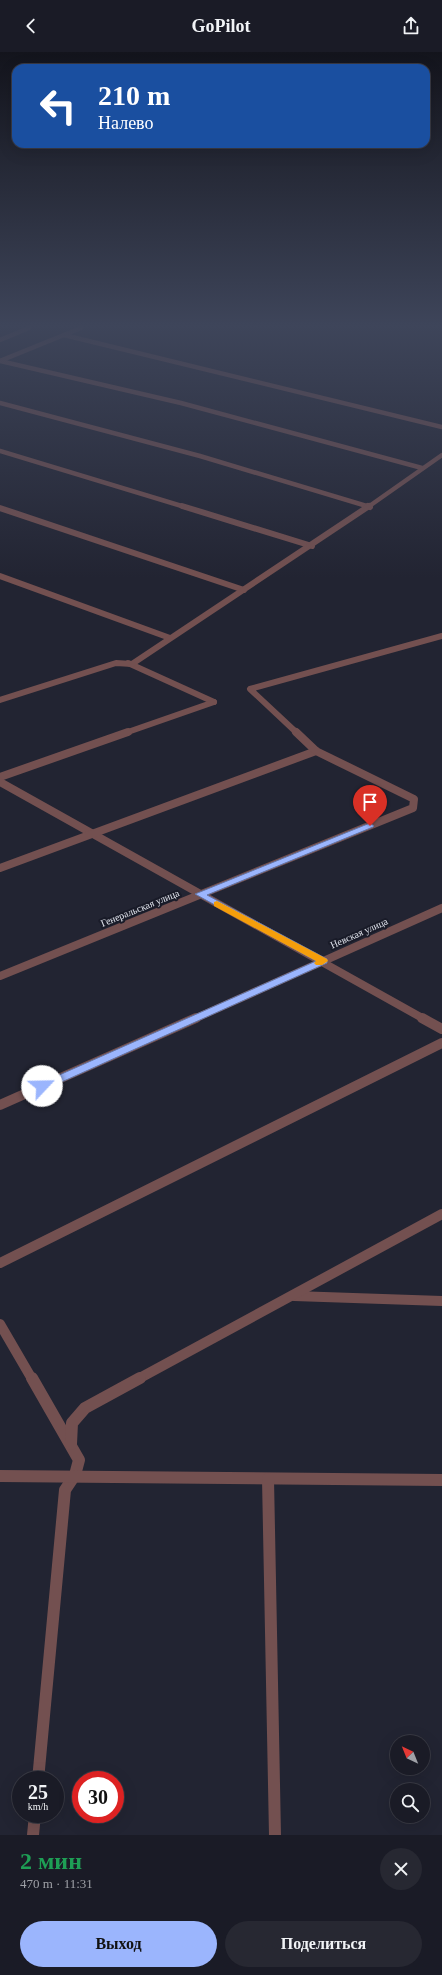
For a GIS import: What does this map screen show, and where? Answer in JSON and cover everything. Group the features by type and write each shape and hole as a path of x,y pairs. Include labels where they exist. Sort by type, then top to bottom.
{"street":[{"path":"31,411 200,456 370,507"},
{"path":"211,411 422,468"},
{"path":"377,411 442,427"},
{"path":"0,451 312,546"},
{"path":"132,664 370,507 442,455"},
{"path":"0,508 244,590"},
{"path":"0,576 170,638"},
{"path":"0,868 91,833 316,751 250,689 442,636"},
{"path":"0,700 116,663 132,664 214,702 0,777"},
{"name":"Генеральская улица","path":"0,976 413,808 414,799 316,751"},
{"path":"0,782 200,894 324,961 442,1030"},
{"name":"Невская улица","path":"0,1105 442,908"},
{"path":"0,1263 442,1043"},
{"path":"71,1444 72,1423 85,1408 442,1214"},
{"path":"293,1296 442,1300"},
{"path":"0,1324 79,1460 75,1475 65,1490 39,1771"},
{"path":"0,1476 75,1475 268,1479 442,1480"},
{"path":"268,1479 275,1835"},
{"path":"33,1835 34,1823"}],"slow traffic":[{"path":"217,904 324,961 319,963"}],"route":[{"path":"42,1086 324,961 200,894 370,826"}]}
